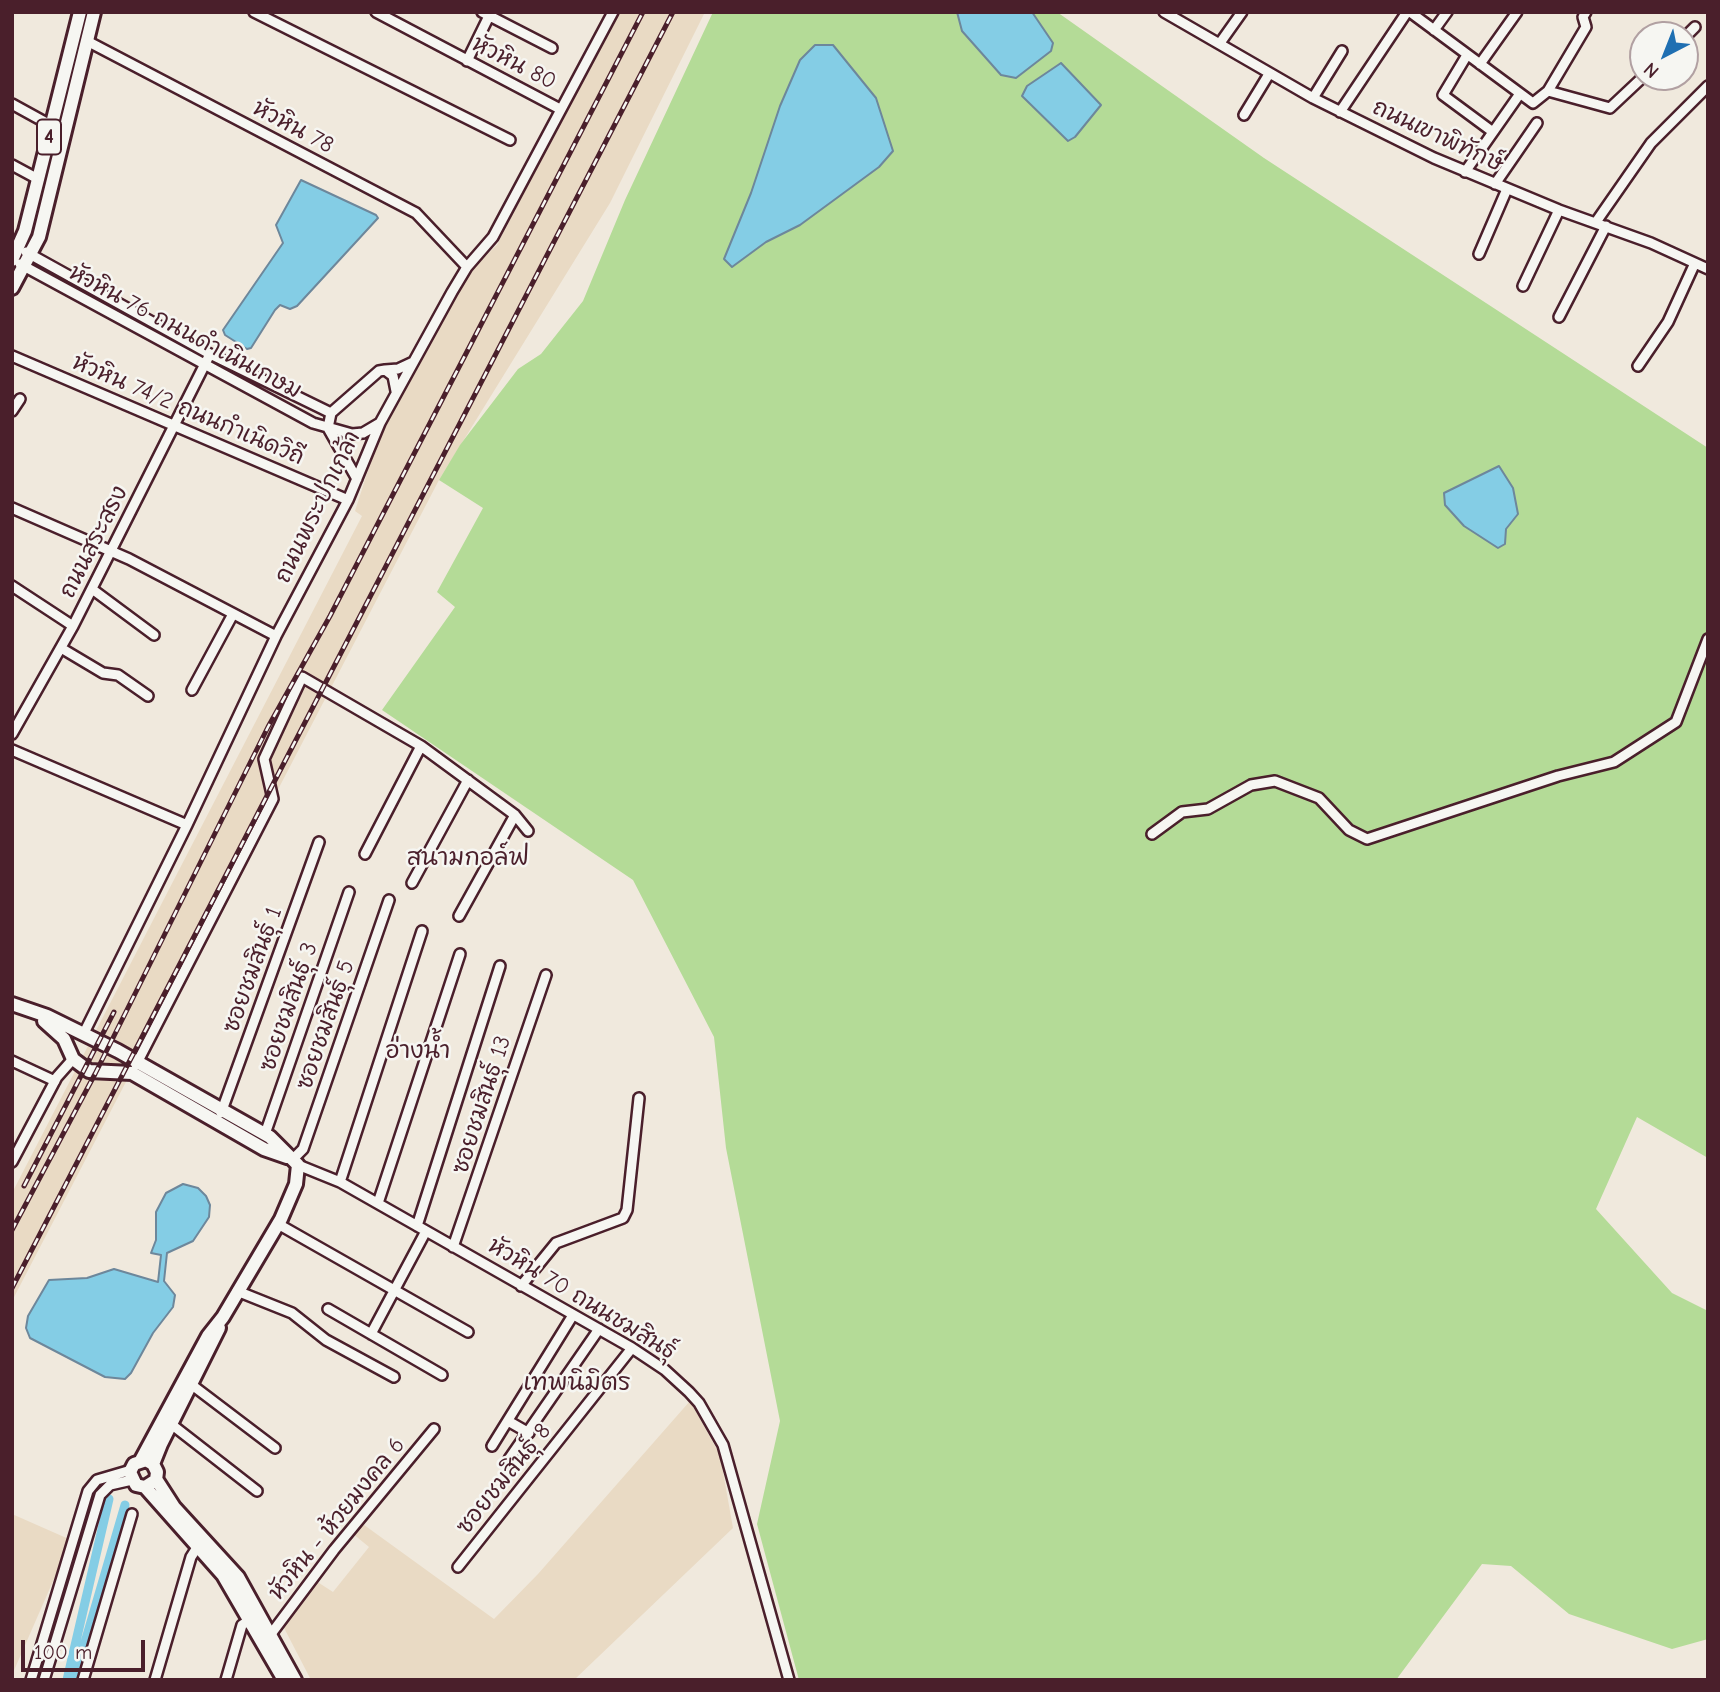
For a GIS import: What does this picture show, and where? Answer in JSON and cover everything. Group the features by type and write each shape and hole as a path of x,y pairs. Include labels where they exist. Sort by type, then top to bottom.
{"main road":[{"name":"4","path":"14,255 38,179 80,12"},
{"name":"4","path":"12,288 28,261 94,12"},
{"name":"หัวหิน 70 ถนนชมสินธุ์","path":"12,1004 112,1048 134,1068 219,1116 264,1149 296,1162"},
{"name":"หัวหิน 70 ถนนชมสินธุ์","path":"32,1012 58,1031 71,1056 89,1071 105,1074 134,1068"},
{"path":"71,1056 74,1040 83,1033"},
{"path":"105,1074 117,1062 112,1048"},
{"name":"หัวหิน 70 ถนนชมสินธุ์","path":"219,1116 265,1134 296,1162"},
{"path":"284,1680 251,1619 223,1575 145,1487 131,1475 147,1462 171,1424 215,1341 223,1317 278,1224 296,1184 296,1162"},
{"path":"147,1462 208,1336 223,1317"},
{"path":"147,1462 157,1472 156,1479 174,1507 238,1577 295,1680"},
{"path":"145,1487 156,1479"}],"street":[{"path":"254,12 510,141"},
{"name":"หัวหิน 80","path":"376,12 391,16 467,61 560,109"},
{"name":"ถนนพระปกเกล้า","path":"83,1033 187,825 276,636 348,500 396,392 467,267 493,237 613,12"},
{"path":"1220,43 1242,12"},
{"path":"1340,113 1409,12 1530,103 1537,103 1548,90 1586,27 1583,17 1586,12"},
{"path":"1434,30 1447,12"},
{"path":"1480,64 1517,12"},
{"path":"467,61 486,14 552,48"},
{"name":"ถนนเขาพิทักษ์","path":"1171,14 1269,74 1340,113 1465,172 1596,222 1708,269"},
{"name":"หัวหิน 78","path":"87,41 416,213 467,267"},
{"path":"1313,98 1342,51"},
{"path":"1467,55 1443,95 1493,132"},
{"path":"1244,115 1269,74"},
{"path":"1596,222 1651,143 1708,86"},
{"path":"1548,90 1610,108 1629,90"},
{"path":"1465,172 1519,95"},
{"path":"12,104 52,126"},
{"path":"1495,184 1537,122"},
{"path":"12,165 38,179"},
{"path":"1479,254 1507,189"},
{"path":"1523,286 1559,210"},
{"path":"1559,317 1606,226"},
{"path":"14,255 28,261"},
{"name":"หัวหิน 76 ถนนดำเนินเกษม","path":"28,261 123,306 282,392 331,414"},
{"name":"หัวหิน 76 ถนนดำเนินเกษม","path":"28,261 117,317 328,428 358,434 380,423"},
{"path":"1638,366 1668,322 1695,263"},
{"path":"117,317 123,306"},
{"name":"ถนนสระสรง","path":"12,734 73,626 210,354"},
{"name":"หัวหิน 74/2 ถนนกำเนิดวิถี","path":"12,356 348,500"},
{"path":"357,479 328,428 331,414 373,373 398,369 414,361"},
{"path":"385,370 393,376 396,392"},
{"path":"276,403 282,392"},
{"path":"12,411 20,399"},
{"path":"12,508 110,552 276,636"},
{"path":"12,586 73,626"},
{"path":"92,589 154,635"},
{"path":"192,690 233,614"},
{"path":"1153,834 1182,812 1208,809 1251,785 1275,781 1319,798 1349,830 1367,839 1558,776 1615,762 1676,722 1708,639"},
{"path":"61,648 103,673 118,675 148,695"},
{"path":"134,1068 273,799 264,759 302,677 421,746 515,815 528,831"},
{"path":"365,854 421,746"},
{"path":"12,750 187,825"},
{"path":"412,883 468,780"},
{"path":"459,916 515,815"},
{"name":"ซอยชมสินธุ์ 1","path":"219,1116 319,842"},
{"name":"ซอยชมสินธุ์ 3","path":"265,1134 349,892"},
{"name":"ซอยชมสินธุ์ 5","path":"296,1162 303,1149 389,900"},
{"path":"340,1182 422,931"},
{"path":"378,1203 460,954"},
{"path":"417,1226 500,966"},
{"name":"ซอยชมสินธุ์ 13","path":"453,1247 546,975"},
{"path":"12,1162 71,1056"},
{"path":"12,1061 55,1081"},
{"path":"521,1286 556,1243 623,1218 627,1210 639,1098"},
{"name":"หัวหิน 70 ถนนชมสินธุ์","path":"296,1162 378,1203 632,1348 665,1370 689,1392 723,1444 789,1680"},
{"path":"278,1224 468,1332"},
{"path":"372,1334 426,1231"},
{"path":"237,1291 292,1312 326,1340 394,1377"},
{"path":"328,1309 442,1375"},
{"path":"492,1446 573,1315"},
{"path":"509,1459 599,1329"},
{"name":"ซอยชมสินธุ์ 8","path":"458,1567 632,1348"},
{"path":"192,1385 275,1448"},
{"path":"508,1421 529,1433"},
{"path":"171,1424 257,1491"},
{"name":"หัวหิน - ห้วยมงคล 6","path":"271,1634 334,1550 434,1429"},
{"path":"31,1680 88,1491 97,1480 131,1475"},
{"path":"44,1680 100,1495 110,1485 131,1475"},
{"path":"83,1680 132,1514"},
{"path":"155,1680 191,1557 198,1546"},
{"path":"226,1680 242,1625 251,1619"}],"shaded area":[{"path":"618,12 705,12 610,203 439,480 12,1301 12,1193 362,516 355,511 379,436 451,301 471,270 497,245"},
{"path":"12,744 179,814 174,825 12,757"},
{"path":"690,1401 720,1455 733,1528 574,1680 311,1680 282,1624 316,1581 333,1592 369,1547 352,1533 360,1522 494,1619 538,1574"},
{"path":"12,1514 71,1540 12,1675"}],"green space":[{"path":"713,12 1057,12 1264,158 1708,448 1708,1158 1637,1117 1596,1209 1672,1293 1708,1311 1708,1639 1672,1649 1569,1614 1511,1566 1482,1564 1396,1680 799,1680 757,1524 780,1421 726,1148 714,1037 633,880 382,710 455,607 437,592 483,508 439,480 460,445 518,369 541,354 583,301 625,200"}],"water":[{"path":"957,12 1032,12 1053,43 1051,51 1016,78 1001,75 962,31"},
{"path":"815,45 833,45 876,98 893,151 879,167 800,225 766,242 732,267 724,259 751,193 780,106 800,60"},
{"path":"1061,63 1101,105 1075,137 1068,141 1022,96 1027,86"},
{"path":"301,180 378,218 297,306 290,309 280,305 275,310 251,348 247,349 225,335 223,330 283,243 276,225"},
{"path":"1499,466 1513,488 1518,514 1506,529 1505,544 1498,548 1464,526 1445,505 1444,493"},
{"path":"183,1184 198,1188 206,1196 210,1205 209,1217 193,1241 167,1253 164,1281 175,1295 173,1307 153,1333 131,1373 125,1379 105,1377 30,1338 26,1328 28,1316 49,1280 87,1278 114,1269 158,1282 161,1255 151,1253 156,1240 156,1212 166,1193"}],"waterway":[{"path":"67,1680 109,1499"},
{"path":"74,1680 125,1505"}],"railway":[{"path":"12,1230 95,1074 268,727 330,616 643,12"},
{"path":"12,1288 673,12"},
{"path":"24,1186 114,1012"}],"district":[{"name":"สนามกอล์ฟ","path":"468,858"},
{"name":"อ่างน้ำ","path":"418,1051"},
{"name":"เทพนิมิตร","path":"577,1383"}]}
